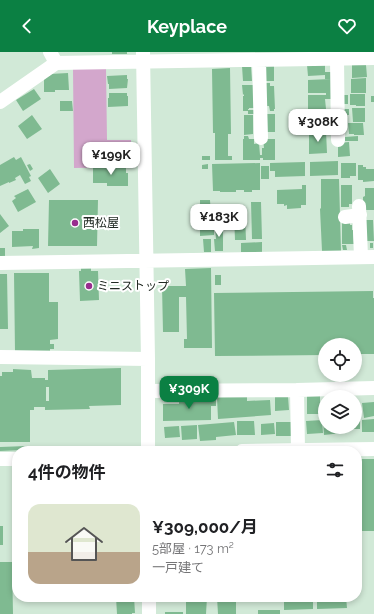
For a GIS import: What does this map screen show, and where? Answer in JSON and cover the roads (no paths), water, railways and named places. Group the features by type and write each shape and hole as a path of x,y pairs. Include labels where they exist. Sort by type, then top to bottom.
{"street":[{"path":"0,102 53,57 226,56 259,60 290,56 336,57 356,55 374,58"},
{"path":"143,56 148,446"},
{"path":"336,57 338,140"},
{"path":"259,60 261,138"},
{"path":"0,263 368,257 359,211 345,217"},
{"path":"0,357 148,359"},
{"path":"148,391 374,388"},
{"path":"297,390 298,446"},
{"path":"362,449 374,449"},
{"path":"0,460 12,459"},
{"path":"149,602 150,614"}],"place":[{"name":"西松屋","path":"75,223"},
{"name":"ミニストップ","path":"89,286"}]}
